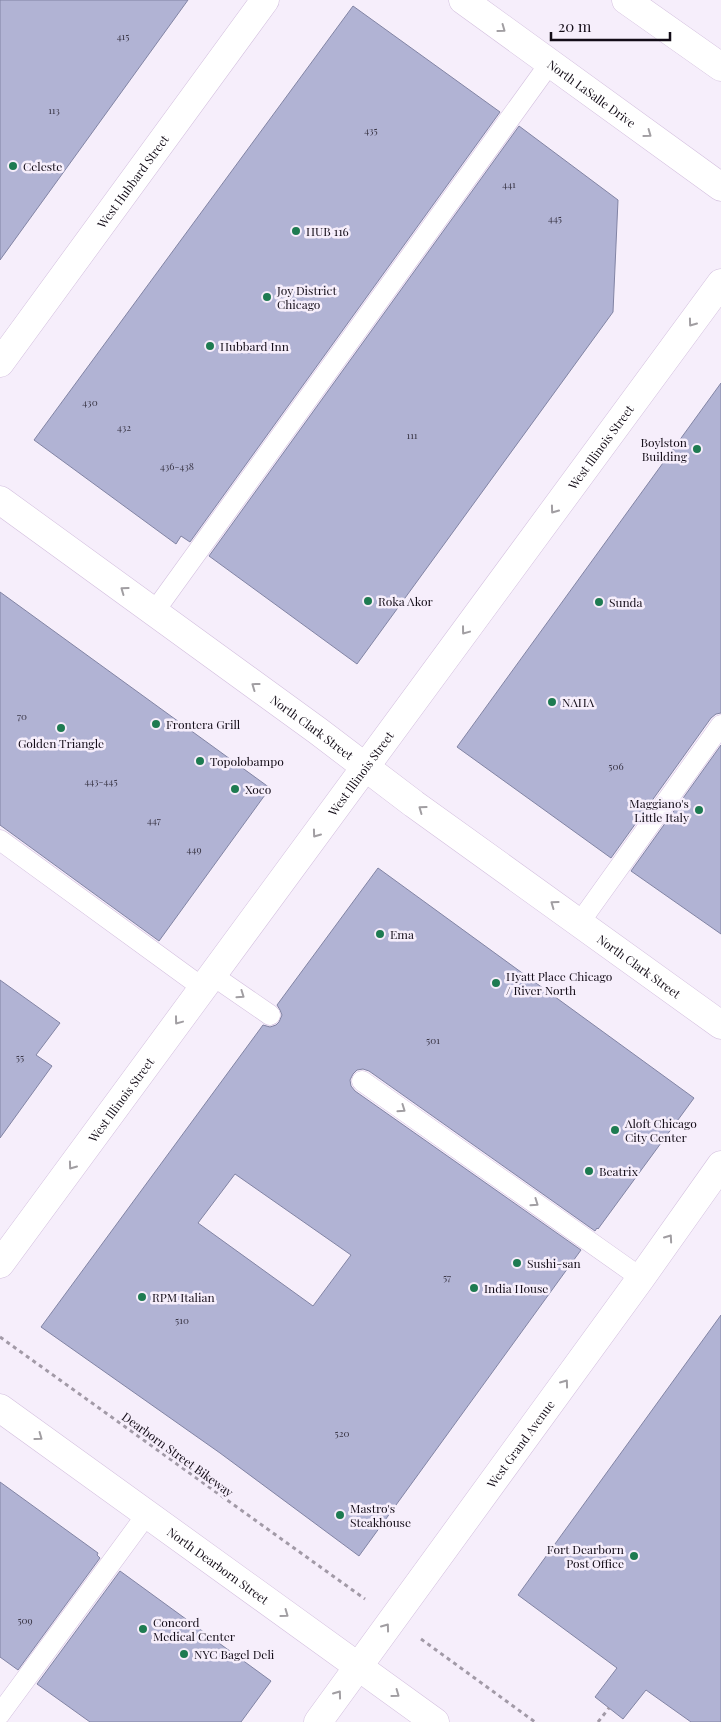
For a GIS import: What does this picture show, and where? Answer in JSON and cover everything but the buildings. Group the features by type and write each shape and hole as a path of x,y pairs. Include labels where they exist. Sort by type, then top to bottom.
{"main road":[{"name":"West Hubbard Street","path":"0,363 264,0"},
{"name":"North LaSalle Drive","path":"463,0 721,187"},
{"path":"626,0 721,67"},
{"name":"West Illinois Street","path":"0,1264 721,283"},
{"name":"North Clark Street","path":"0,500 365,766 414,804 721,1025"},
{"name":"West Grand Avenue","path":"318,1722 721,1165"},
{"name":"North Dearborn Street","path":"0,1408 435,1722"}],"lane":[{"path":"154,612 550,63"},
{"path":"580,922 721,725"},
{"path":"0,840 208,981 270,1015"},
{"path":"362,1081 641,1278"},
{"path":"0,1714 147,1514"}],"path":[{"name":"Dearborn Street Bikeway","path":"0,1337 346,1585"},
{"path":"446,1657 534,1722"},
{"path":"598,1722 609,1708"}],"place":[{"name":"Celeste","path":"13,166"},
{"name":"HUB 116","path":"296,231"},
{"name":"Joy District Chicago","path":"267,297"},
{"name":"Hubbard Inn","path":"210,346"},
{"name":"Boylston Building","path":"697,449"},
{"name":"Roka Akor","path":"368,601"},
{"name":"Sunda","path":"599,602"},
{"name":"NAHA","path":"552,702"},
{"name":"Frontera Grill","path":"156,724"},
{"name":"Golden Triangle","path":"61,728"},
{"name":"Topolobampo","path":"200,761"},
{"name":"Xoco","path":"235,789"},
{"name":"Maggiano's Little Italy","path":"699,810"},
{"name":"Ema","path":"380,934"},
{"name":"Hyatt Place Chicago / River North","path":"496,983"},
{"name":"Aloft Chicago City Center","path":"615,1130"},
{"name":"Beatrix","path":"589,1171"},
{"name":"Sushi-san","path":"517,1263"},
{"name":"India House","path":"474,1288"},
{"name":"RPM Italian","path":"142,1297"},
{"name":"Mastro's Steakhouse","path":"340,1515"},
{"name":"Fort Dearborn Post Office","path":"634,1556"},
{"name":"Concord Medical Center","path":"143,1629"},
{"name":"NYC Bagel Deli","path":"184,1654"}]}
